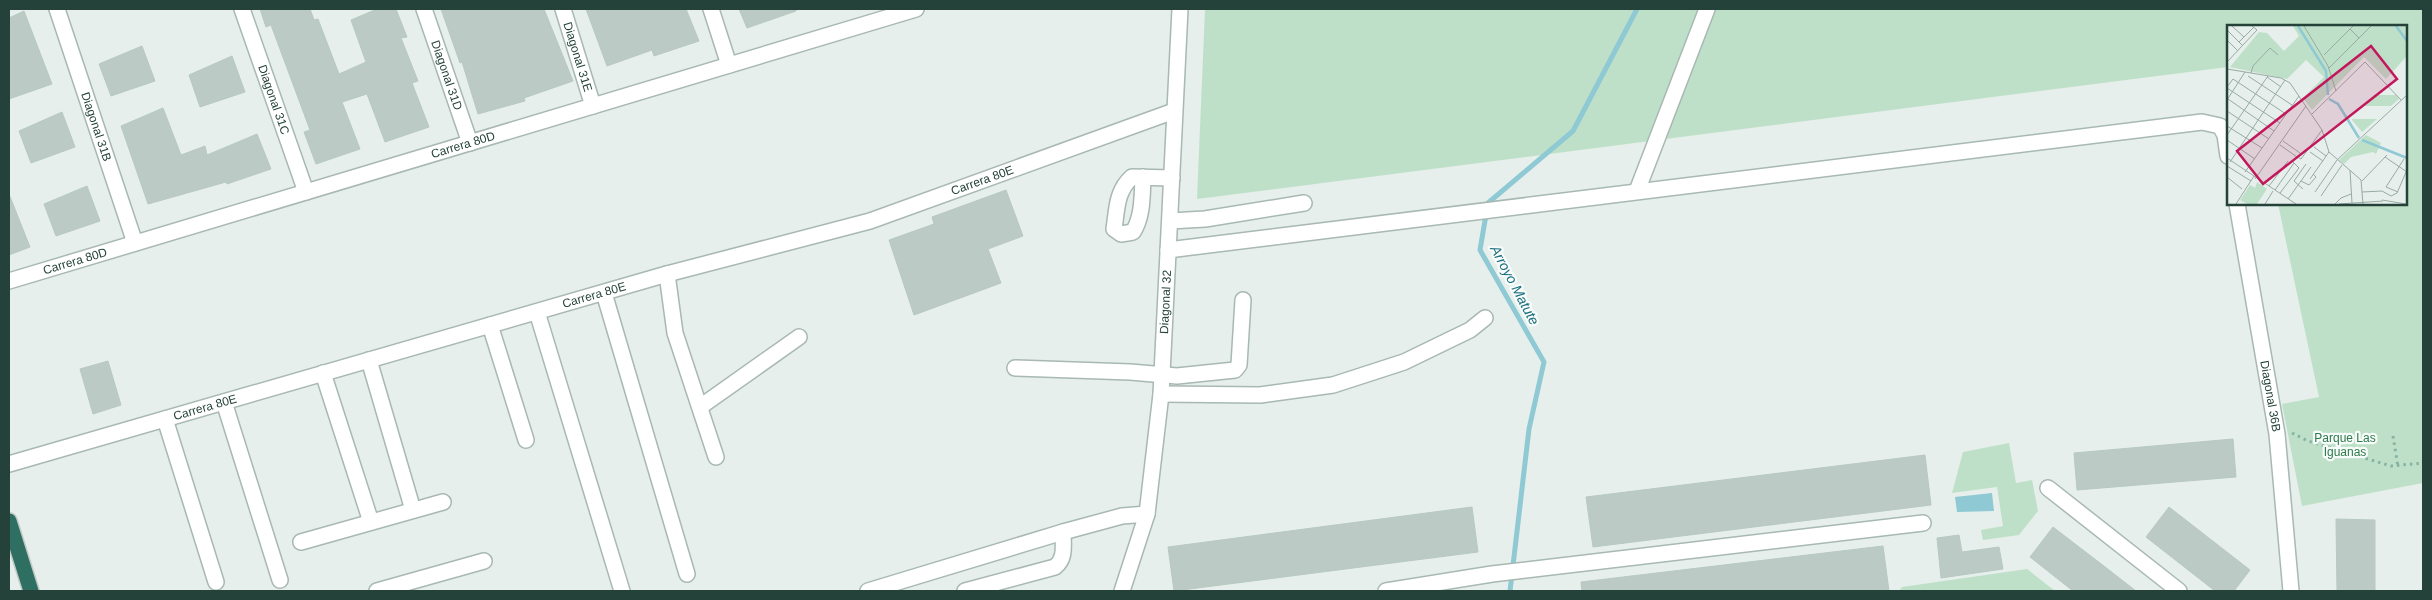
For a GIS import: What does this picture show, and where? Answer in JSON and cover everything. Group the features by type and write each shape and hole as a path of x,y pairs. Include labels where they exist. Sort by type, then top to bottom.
{"highway":[{"path":"9,520 31,591"}],"street":[{"name":"Diagonal 31B","path":"58,9 134,243"},
{"name":"Diagonal 31C","path":"242,9 306,192"},
{"name":"Diagonal 31D","path":"424,9 470,142"},
{"name":"Diagonal 31E","path":"563,9 593,106"},
{"path":"711,9 729,65"},
{"name":"Carrera 80D","path":"9,281 729,65 880,14 916,9"},
{"name":"Diagonal 32","path":"1122,591 1147,514 1161,394 1180,9"},
{"path":"1636,191 1707,9"},
{"name":"Carrera 80E","path":"9,464 666,274 870,221 1174,111"},
{"path":"1168,250 2202,122 2220,126 2224,134 2227,150"},
{"path":"1143,177 1172,178"},
{"path":"1170,221 1205,219 1304,202"},
{"name":"Diagonal 36B","path":"2237,205 2277,434 2291,591"},
{"path":"666,274 675,333 716,457"},
{"path":"604,292 687,574"},
{"path":"1015,368 1177,376 1235,370 1239,365 1243,300"},
{"path":"537,312 622,591"},
{"path":"1161,394 1260,395 1333,385 1404,362 1470,330 1485,318"},
{"path":"490,326 526,440"},
{"path":"700,407 799,337"},
{"path":"369,360 413,510"},
{"path":"324,373 371,522"},
{"path":"224,402 280,580"},
{"path":"165,419 216,582"},
{"path":"2048,488 2179,591"},
{"path":"301,542 443,502"},
{"path":"868,591 1063,532 1122,516 1147,514"},
{"path":"1386,591 1492,574 1923,523"},
{"path":"965,591 1054,567 1061,562 1063,532"},
{"path":"378,591 484,561"}],"path":[{"path":"2277,434 2294,433 2308,441 2369,461 2398,466 2423,463"},
{"path":"2393,436 2398,466"}],"green space":[{"name":"Parque Las Iguanas","path":"1205,9 2423,9 2423,483 2302,506 2282,404 2319,397 2278,205 2407,205 2407,25 2227,25 2227,67 1197,199"},
{"path":"2009,443 2016,483 2032,480 2038,511 2019,535 1983,540 1981,530 2003,526 1997,487 1952,493 1963,452"},
{"path":"2027,569 2055,591 1899,591 1902,587"}],"water":[{"path":"1992,493 1994,511 1957,512 1955,497"}],"building":[{"path":"260,9 310,9 314,20 318,19 339,74 366,62 351,20 377,9 396,9 407,37 401,38 418,81 412,83 429,127 385,142 367,94 342,102 360,149 316,164 304,132 310,130 271,25 266,27"},
{"path":"441,9 544,9 573,81 524,98 525,101 478,114 462,62 460,63"},
{"path":"586,9 686,9 699,41 654,56 652,50 607,66"},
{"path":"739,9 796,9 796,11 747,28"},
{"path":"24,11 52,84 9,99 9,18"},
{"path":"142,46 155,81 111,96 99,64"},
{"path":"232,56 245,92 200,107 189,75"},
{"path":"163,108 181,155 205,146 207,155 257,134 271,169 227,184 226,182 148,204 121,126"},
{"path":"62,112 75,147 31,163 19,131"},
{"path":"87,186 100,221 56,236 44,204"},
{"path":"1006,190 1023,236 988,249 1001,283 914,315 889,240 934,224 932,217"},
{"path":"9,194 30,247 9,255"},
{"path":"108,361 121,405 93,414 80,369"},
{"path":"2233,439 2236,477 2077,490 2074,453"},
{"path":"1925,455 1931,505 1593,547 1586,497"},
{"path":"1472,507 1478,552 1174,591 1168,547"},
{"path":"2169,507 2250,570 2234,591 2215,591 2146,537"},
{"path":"2336,519 2375,520 2375,591 2337,591"},
{"path":"2053,527 2136,591 2073,591 2030,557"},
{"path":"1959,535 1962,552 1999,547 2003,569 1941,578 1937,538"},
{"path":"1883,546 1889,591 1582,591 1581,582"}],"waterway":[{"name":"Arroyo Matute","path":"1510,591 1529,429 1544,362 1480,250 1488,203 1573,131 1637,9"}]}
